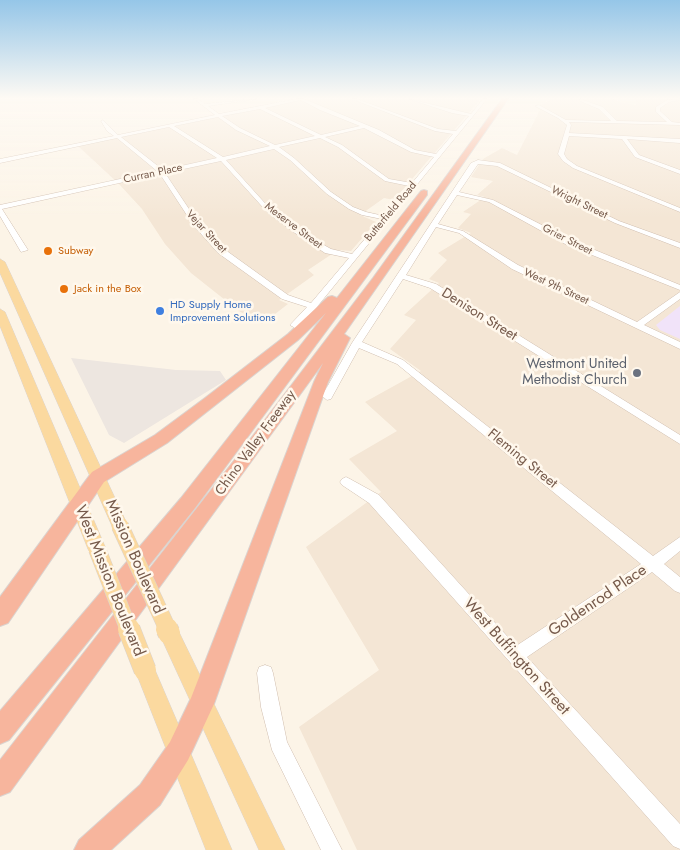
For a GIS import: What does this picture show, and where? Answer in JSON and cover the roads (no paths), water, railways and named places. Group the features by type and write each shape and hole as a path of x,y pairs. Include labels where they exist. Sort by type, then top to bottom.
{"highway":[{"path":"461,145 466,139"},
{"name":"Chino Valley Freeway","path":"0,782 242,463 377,280 477,139"},
{"name":"Chino Valley Freeway","path":"0,731 188,503 431,184"},
{"path":"0,615 98,477 161,439 293,337 378,255"},
{"path":"89,850 150,795 179,751 201,704 321,382 335,353 377,280"}],"main road":[{"name":"Mission Boulevard","path":"0,262 201,704 272,850"},
{"name":"West Mission Boulevard","path":"0,312 220,850"}],"street":[{"path":"0,161 110,139"},
{"name":"Vejar Street","path":"120,139 162,172 196,225 221,251 285,297 313,306"},
{"name":"Meserve Street","path":"189,139 222,160 253,195 277,217 324,249 353,257"},
{"path":"258,139 275,147 345,204 364,214 386,218"},
{"name":"Curran Place","path":"0,209 311,139"},
{"path":"327,139 387,180 413,185"},
{"path":"389,139 413,151 438,156"},
{"name":"Butterfield Road","path":"295,325 452,139"},
{"path":"566,139 561,154 565,160 575,167 680,210"},
{"path":"620,139 680,141"},
{"path":"624,139 637,156 680,172"},
{"name":"Wright Street","path":"454,193 474,164 486,161 498,164 618,222 680,246"},
{"path":"327,396 357,343 454,193"},
{"name":"Grier Street","path":"454,193 491,201 570,243 680,288"},
{"path":"0,209 24,250"},
{"name":"West 9th Street","path":"435,225 461,232 515,267 680,346"},
{"name":"Denison Street","path":"402,276 433,286 680,440"},
{"path":"638,325 680,295"},
{"name":"Fleming Street","path":"357,343 400,362 680,586"},
{"name":"West Buffington Street","path":"346,482 374,499 680,839"},
{"name":"Goldenrod Place","path":"515,656 680,544"},
{"path":"265,673 278,744 332,850"}],"place":[{"name":"Subway","path":"48,251"},
{"name":"Jack in the Box","path":"64,289"},
{"name":"HD Supply Home Improvement Solutions","path":"160,311"},
{"name":"Westmont United Methodist Church","path":"637,373"}]}
